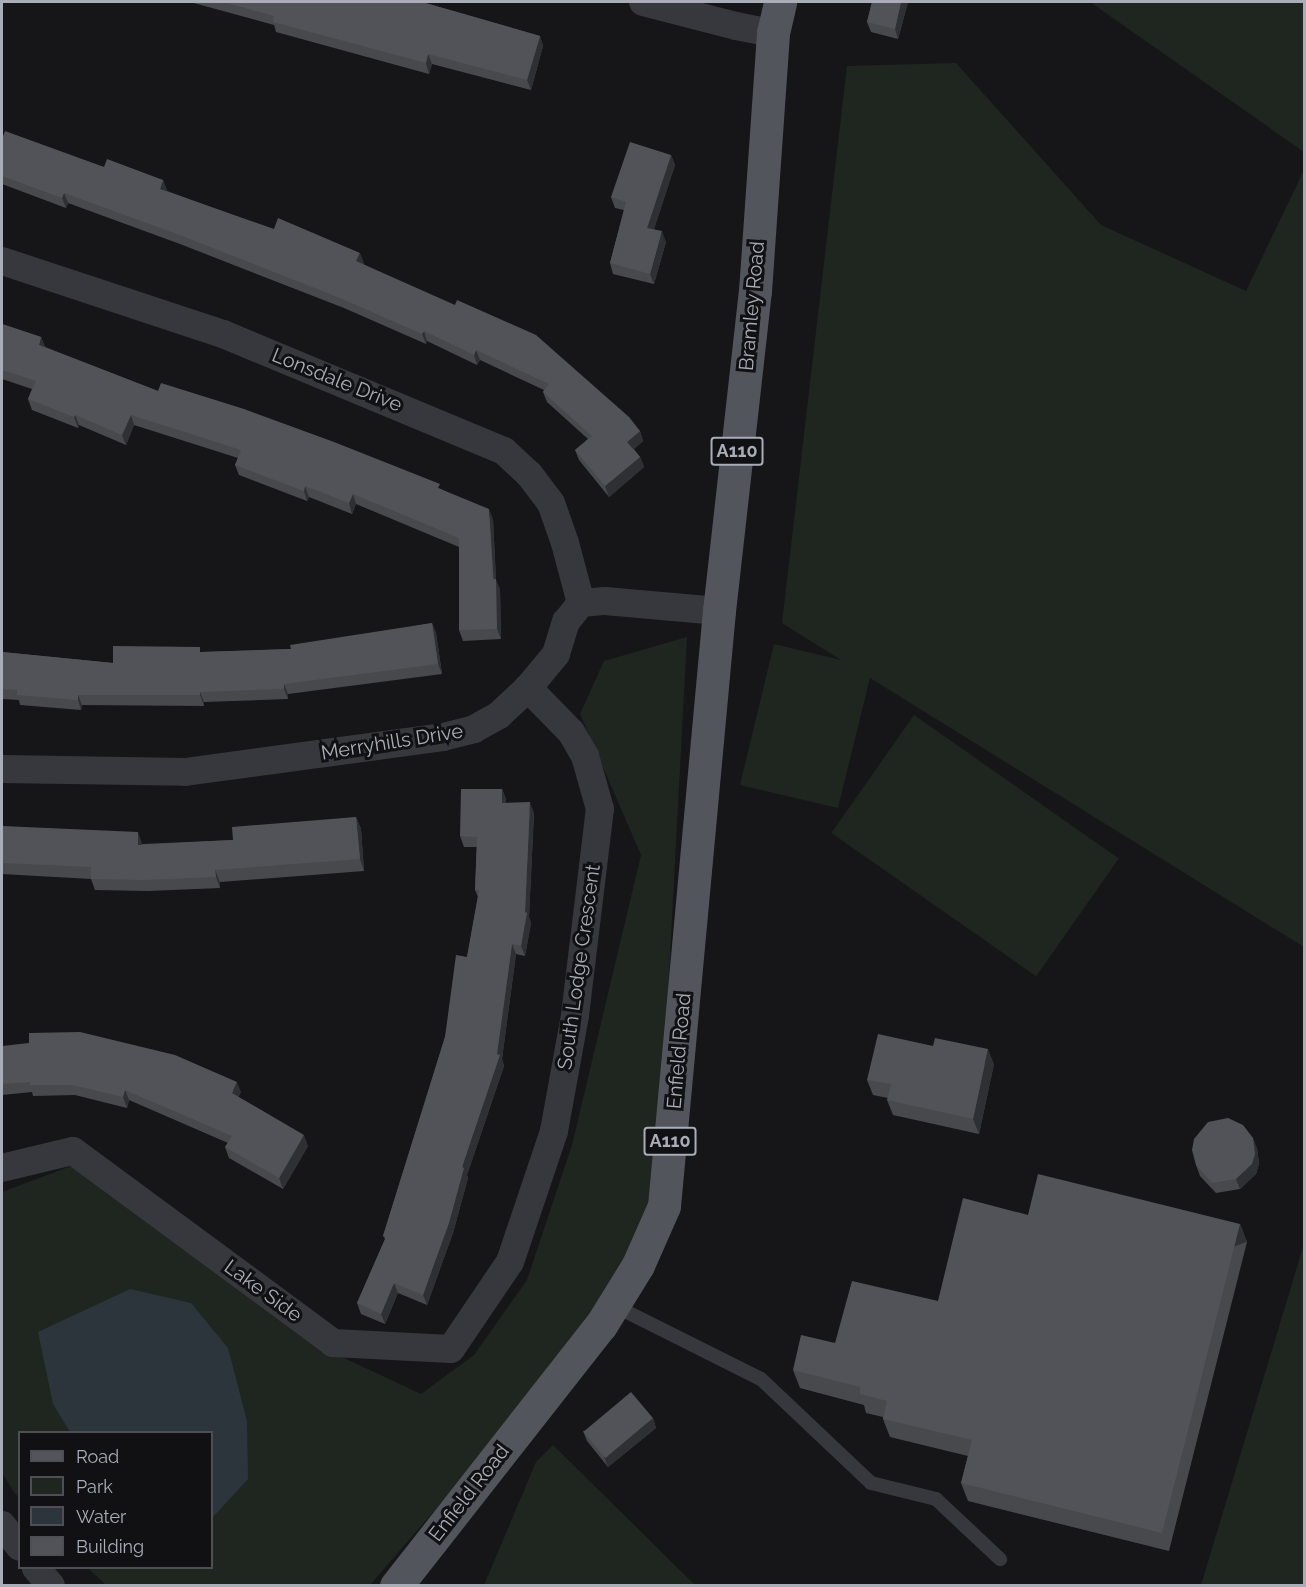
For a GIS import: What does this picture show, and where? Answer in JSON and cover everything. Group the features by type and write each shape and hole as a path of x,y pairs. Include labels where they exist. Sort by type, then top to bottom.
{"main road":[{"name":"Bramley Road","path":"719,611 755,291 776,17"},
{"name":"Enfield Road","path":"396,1586 601,1325 638,1266 664,1206 719,611"}],"street":[{"path":"643,2 699,8 736,26 776,17"},
{"name":"Lonsdale Drive","path":"2,261 223,334 504,451 529,474 551,503 565,543 581,603"},
{"path":"581,603 605,601 719,611"},
{"name":"Merryhills Drive","path":"2,769 185,772 443,738 474,729 499,715 528,688 556,654 566,622 581,603"},
{"name":"South Lodge Crescent","path":"510,1262 554,1131 575,1015 600,810 585,756 571,732 528,688"},
{"name":"Lake Side","path":"2,1168 73,1151 333,1342 451,1349 510,1262"},
{"path":"2,1525 18,1545"},
{"path":"37,1569 51,1586"}],"lane":[{"path":"613,1305 761,1379 871,1483 936,1499 1000,1559"}],"green space":[{"path":"1090,2 1304,2 1304,152"},
{"path":"956,63 1101,225 1246,291 1304,170 1304,947 870,678 838,808 740,785 774,644 841,660 782,623 847,66"},
{"path":"687,637 657,1201 633,1255 493,1443 370,1585 107,1586 89,1569 213,1569 213,1431 18,1431 18,1497 2,1473 2,1192 74,1165 327,1350 421,1394 474,1355 527,1280 572,1145 641,855 580,714 604,661"},
{"path":"914,715 1119,858 1036,976 831,833"},
{"path":"1304,1244 1304,1585 1201,1585"},
{"path":"553,1445 695,1585 484,1585 536,1462"}],"water":[{"path":"130,1289 191,1303 228,1348 247,1421 248,1479 213,1517 213,1431 69,1431 53,1404 38,1332"}],"building":[{"path":"223,2 422,2 540,36 527,80 428,54 426,63 273,22 274,16"},
{"path":"872,2 901,2 895,29 867,22"},
{"path":"5,131 104,167 107,159 163,180 160,189 274,229 278,218 360,253 356,261 455,305 457,300 536,335 629,417 640,431 627,442 640,457 605,486 575,450 592,436 543,392 549,384 476,350 474,355 424,331 422,334 340,298 177,234 64,193 62,198 2,176 2,139"},
{"path":"630,142 671,155 647,228 662,231 650,274 610,263 626,202 611,197"},
{"path":"2,324 41,337 39,345 158,391 161,383 244,409 334,442 440,484 438,488 489,509 493,579 496,579 497,629 459,630 459,538 353,494 349,503 305,486 304,491 235,465 241,450 131,415 122,435 75,415 74,417 28,399 36,381 2,370"},
{"path":"432,623 438,664 284,684 284,689 200,692 200,695 78,695 78,700 17,695 17,690 2,689 2,652 113,663 113,646 200,647 200,652 291,649 290,645"},
{"path":"461,789 502,789 502,803 530,802 525,912 527,913 521,946 512,944 497,1054 500,1055 462,1167 464,1168 449,1223 423,1295 394,1283 381,1314 357,1303 386,1237 383,1236 445,1037 456,955 467,957 479,890 475,890 477,837 460,836"},
{"path":"356,817 360,859 215,870 216,877 144,880 91,879 91,867 2,863 2,826 138,832 138,845 233,840 232,827"},
{"path":"80,1032 175,1055 237,1082 232,1093 304,1135 279,1178 225,1147 232,1136 125,1090 123,1097 72,1085 30,1085 30,1082 2,1084 2,1046 29,1043 29,1033"},
{"path":"878,1034 933,1046 935,1038 988,1049 973,1119 887,1100 891,1084 867,1080"},
{"path":"1228,1118 1243,1125 1253,1138 1255,1154 1252,1164 1236,1179 1212,1183 1196,1165 1192,1150 1194,1139 1208,1122"},
{"path":"1038,1174 1240,1224 1162,1533 961,1483 972,1440 883,1419 887,1401 860,1394 860,1387 793,1370 801,1335 835,1343 852,1281 938,1301 963,1198 1028,1215"},
{"path":"631,1392 653,1418 605,1458 584,1432"}]}
